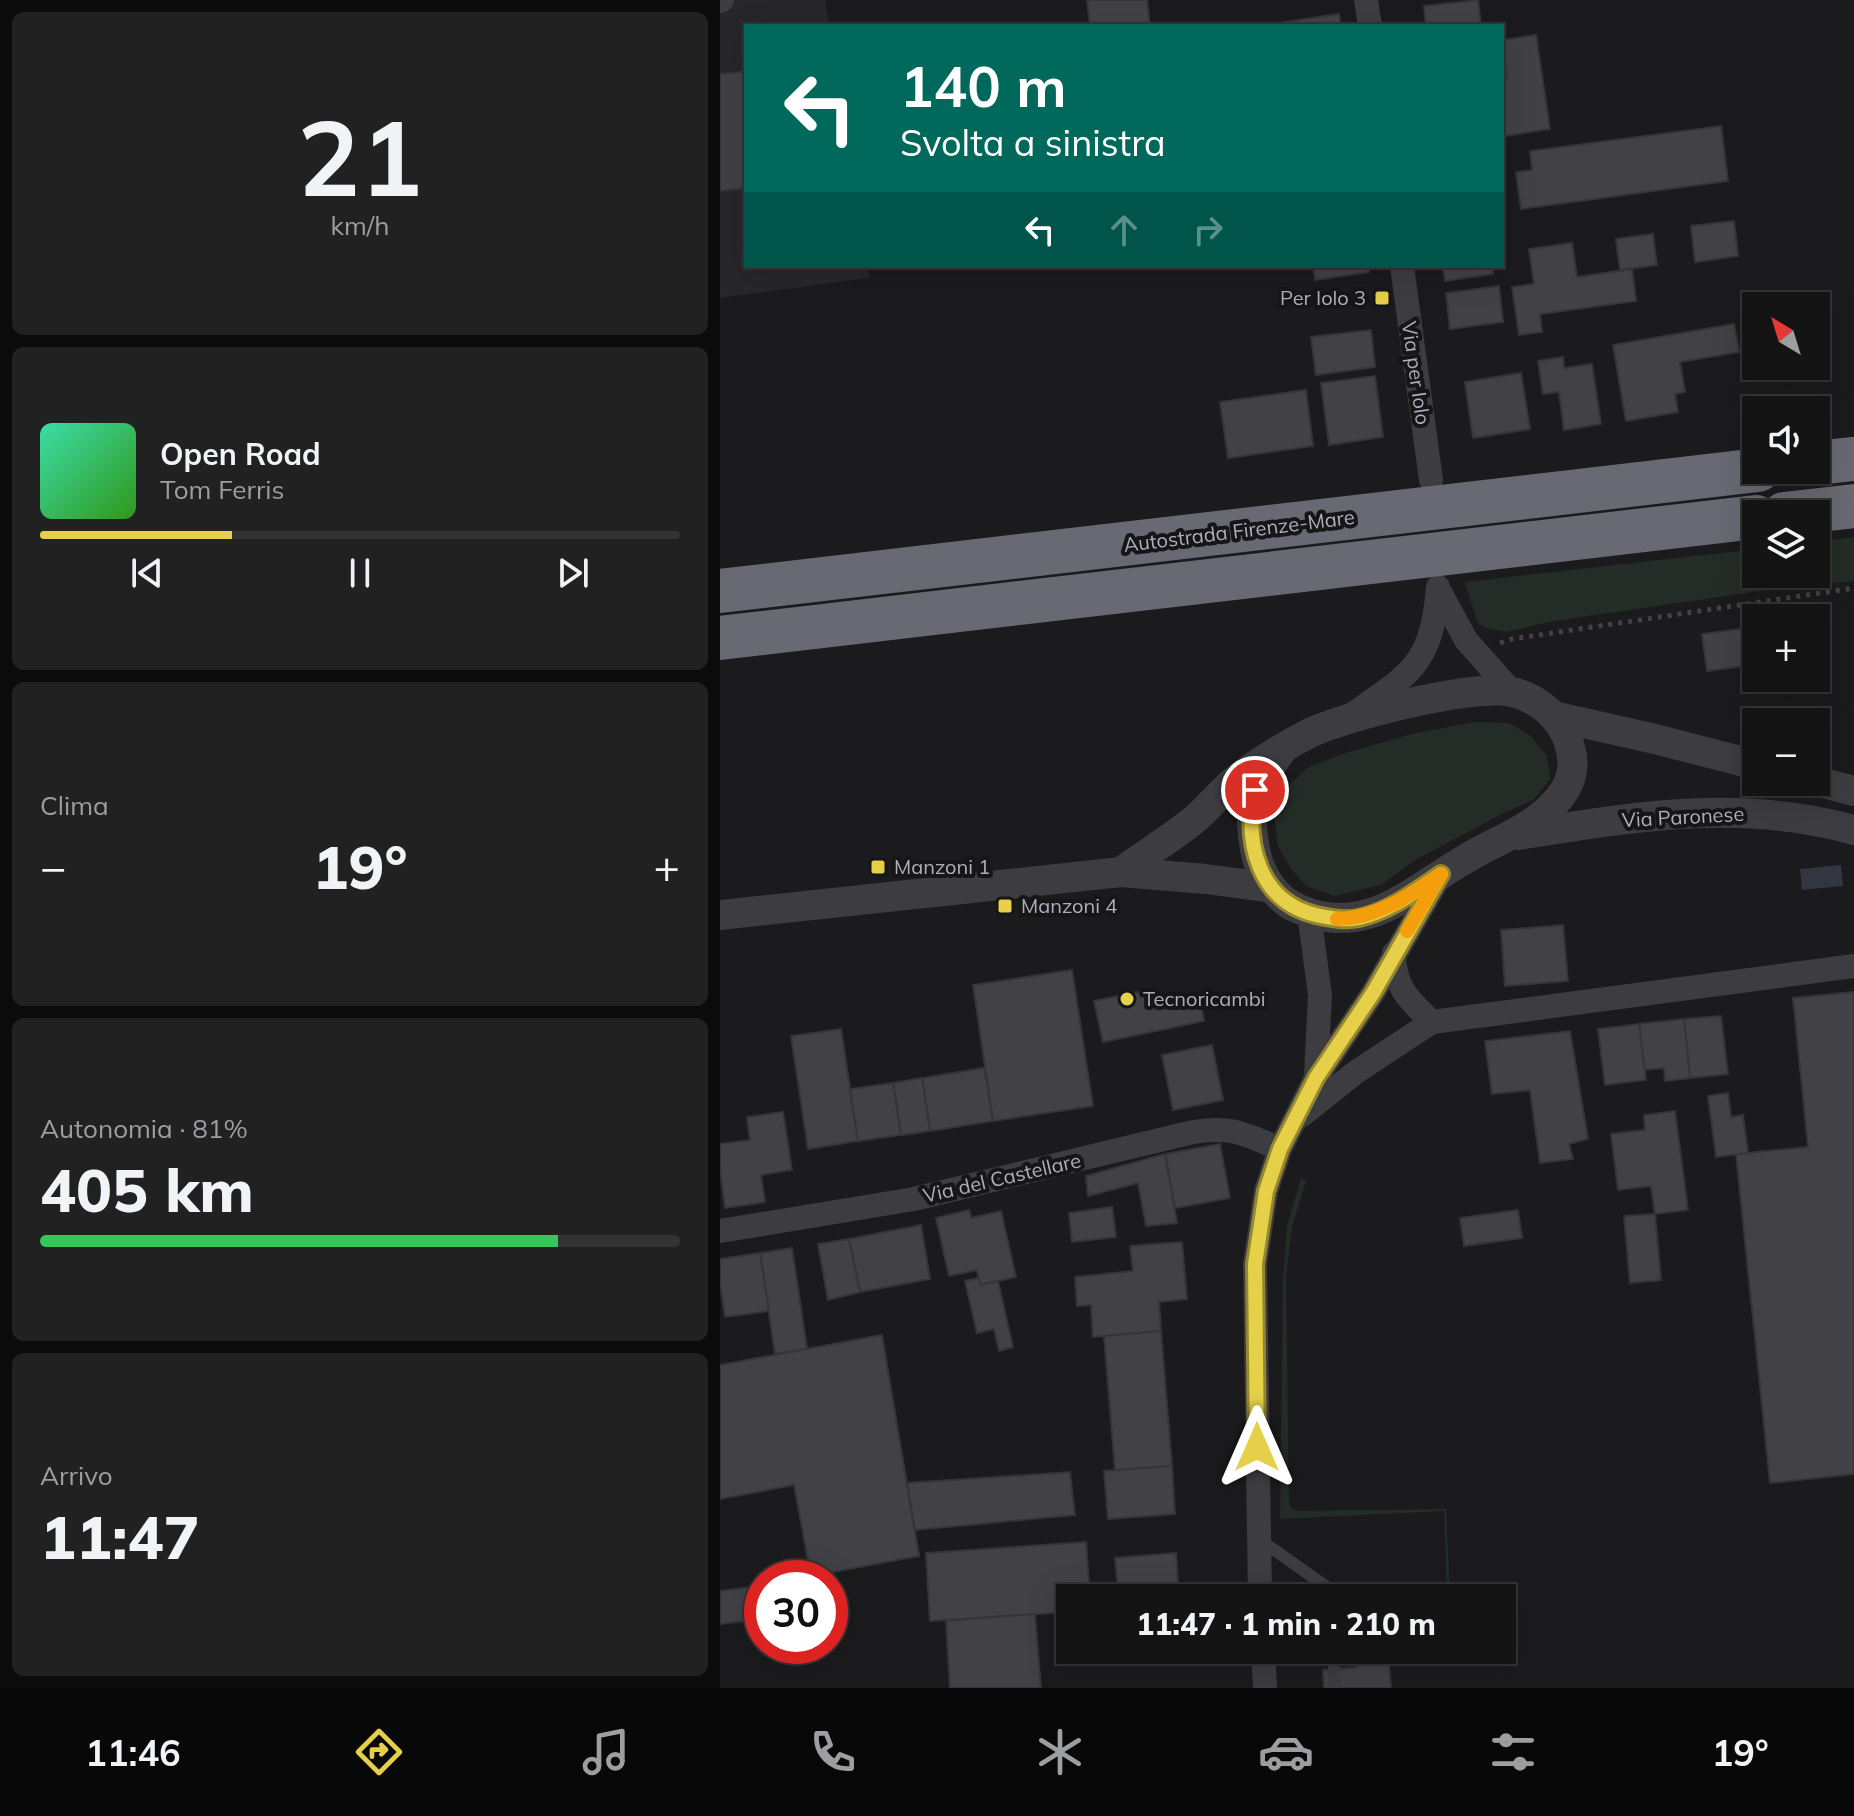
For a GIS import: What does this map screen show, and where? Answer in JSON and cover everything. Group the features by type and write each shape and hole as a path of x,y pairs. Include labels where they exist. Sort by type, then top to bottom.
{"highway":[{"path":"1830,462 1854,459"},
{"name":"Autostrada Firenze-Mare","path":"720,591 1742,472"},
{"path":"1830,509 1854,506"},
{"path":"720,638 1742,519"}],"street":[{"path":"1366,0 1370,24"},
{"name":"Via per Iolo","path":"1402,268 1431,480"},
{"path":"1346,719 1405,678 1413,667 1428,645 1435,621 1438,587 1466,640 1512,692"},
{"path":"1121,872 1194,819 1238,777 1283,749 1308,734 1346,719 1442,697 1482,691 1512,692 1537,701 1567,734 1573,758 1572,775 1551,808 1513,836 1380,911 1357,918 1333,919 1288,904 1272,888 1258,863 1250,815 1255,790 1283,749"},
{"path":"1553,716 1742,761"},
{"path":"1830,785 1854,791"},
{"name":"Via Paronese","path":"1513,836 1641,815 1729,811 1788,816 1854,830"},
{"path":"720,915 1121,872 1272,888"},
{"path":"1260,1584 1255,1264 1266,1191 1285,1140 1316,1078 1373,993 1441,874"},
{"path":"1309,913 1320,995 1316,1078"},
{"path":"1394,953 1394,970 1404,996 1432,1022"},
{"path":"1285,1140 1306,1110 1432,1022 1854,966"},
{"name":"Via del Castellare","path":"720,1231 914,1199 1219,1128 1285,1140"},
{"path":"1264,1664 1265,1688"}],"lane":[{"path":"1258,1539 1322,1584"},
{"path":"1334,1664 1335,1688"}],"path":[{"path":"1477,651 1512,639 1854,588"}],"shaded area":[{"path":"720,0 825,0 829,24 744,24 744,268 867,268 869,278 720,298"},
{"path":"1854,537 1854,581 1830,584 1830,540"},
{"path":"1742,551 1742,588 1789,588 1548,622 1507,632 1486,628 1477,622 1465,582"},
{"path":"1474,722 1509,723 1530,735 1547,756 1550,780 1533,800 1417,859 1381,885 1334,896 1306,886 1291,869 1278,846 1274,816 1288,786 1307,768 1345,753 1412,734"},
{"path":"1841,865 1843,886 1802,890 1800,869"},
{"path":"1301,1178 1306,1181 1292,1227 1286,1277 1291,1508 1297,1511 1446,1509 1449,1584 1447,1584 1444,1511 1280,1519 1283,1280 1287,1226"}],"building":[{"path":"1087,0 1147,0 1150,24 1090,24"},
{"path":"1478,0 1481,24 1426,24 1424,6"},
{"path":"1339,14 1341,24 1272,24"},
{"path":"1536,35 1550,129 1505,136 1504,79 1507,78 1504,40"},
{"path":"744,71 744,188 720,191 720,74"},
{"path":"1721,126 1728,181 1521,209 1516,172 1532,170 1530,151"},
{"path":"1734,221 1738,256 1695,262 1691,226"},
{"path":"1653,234 1657,265 1620,270 1616,239"},
{"path":"1572,243 1577,277 1632,269 1636,301 1540,314 1542,332 1519,335 1512,287 1534,284 1529,249"},
{"path":"1313,268 1368,268 1369,272 1315,280"},
{"path":"1443,268 1492,268 1493,274 1445,281"},
{"path":"1499,286 1503,322 1450,329 1446,293"},
{"path":"1734,324 1739,352 1680,362 1685,392 1675,394 1678,412 1626,421 1613,345"},
{"path":"1371,330 1375,367 1316,375 1311,337"},
{"path":"1563,357 1564,368 1592,364 1601,424 1564,430 1559,392 1543,394 1538,361"},
{"path":"1521,373 1530,429 1473,438 1465,382"},
{"path":"1375,376 1383,437 1329,445 1321,383"},
{"path":"1306,390 1313,446 1228,458 1220,402"},
{"path":"1742,629 1742,666 1707,671 1702,634"},
{"path":"1563,925 1568,981 1505,986 1501,930"},
{"path":"1072,970 1093,1106 993,1121 973,985"},
{"path":"1152,989 1156,1010 1200,1001 1204,1021 1103,1042 1094,1001"},
{"path":"1854,992 1854,1474 1770,1483 1736,1154 1808,1147 1793,998"},
{"path":"1721,1016 1728,1074 1690,1078 1684,1019"},
{"path":"1684,1019 1690,1078 1665,1081 1664,1068 1644,1070 1639,1024"},
{"path":"1639,1024 1646,1080 1605,1085 1598,1029"},
{"path":"841,1029 858,1141 808,1149 791,1036"},
{"path":"1570,1031 1588,1139 1569,1144 1573,1159 1540,1163 1530,1090 1492,1094 1485,1041"},
{"path":"1212,1045 1223,1100 1173,1110 1162,1055"},
{"path":"984,1068 993,1121 930,1131 922,1078"},
{"path":"922,1078 930,1131 901,1135 893,1083"},
{"path":"893,1083 901,1135 858,1141 850,1089"},
{"path":"1728,1093 1731,1117 1743,1115 1748,1153 1716,1157 1708,1096"},
{"path":"1675,1111 1688,1210 1655,1214 1651,1186 1618,1190 1611,1134 1645,1130 1644,1115"},
{"path":"783,1112 792,1170 761,1175 765,1202 725,1208 720,1144 750,1140 747,1117"},
{"path":"1220,1144 1230,1198 1175,1208 1165,1154"},
{"path":"1165,1154 1177,1223 1146,1226 1138,1183 1088,1196 1086,1176"},
{"path":"1112,1207 1116,1237 1072,1242 1069,1213"},
{"path":"969,1210 971,1218 1001,1211 1016,1277 980,1285 977,1270 949,1276 936,1218"},
{"path":"1518,1210 1522,1238 1464,1246 1460,1218"},
{"path":"1655,1214 1661,1280 1630,1283 1624,1216"},
{"path":"921,1225 930,1279 860,1292 849,1239"},
{"path":"849,1239 860,1292 828,1300 818,1244"},
{"path":"1182,1242 1187,1299 1159,1302 1161,1331 1093,1337 1091,1305 1077,1306 1075,1277 1133,1271 1130,1246"},
{"path":"792,1248 807,1349 775,1354 760,1253"},
{"path":"760,1253 769,1311 725,1317 720,1259"},
{"path":"979,1278 980,1285 998,1281 1013,1347 999,1351 994,1329 977,1333 965,1281"},
{"path":"1161,1331 1172,1466 1115,1470 1104,1336"},
{"path":"882,1335 919,1556 848,1569 848,1560 808,1560 794,1485 720,1499 720,1365"},
{"path":"1172,1466 1175,1514 1108,1519 1104,1471"},
{"path":"1070,1472 1075,1515 915,1530 907,1483"},
{"path":"1086,1542 1089,1584 1056,1584 1056,1613 930,1621 926,1553"},
{"path":"1176,1553 1178,1584 1118,1584 1115,1558"},
{"path":"744,1588 744,1621 720,1624 720,1591"},
{"path":"1035,1614 1041,1688 950,1688 946,1621"},
{"path":"1357,1664 1389,1664 1391,1688 1324,1688 1323,1670 1357,1667"}],"slow traffic":[{"path":"1337,919 1357,918 1380,911 1441,874 1407,931"}],"place":[{"name":"Per Iolo 3","path":"1382,298"},
{"name":"Manzoni 1","path":"878,867"},
{"name":"Manzoni 4","path":"1005,906"},
{"name":"Tecnoricambi","path":"1127,999"}],"route":[{"path":"1255,790 1250,815 1258,863 1272,888 1288,904 1333,919 1357,918 1380,911 1407,897 1441,874 1373,993 1316,1078 1280,1149 1266,1191 1255,1264 1257,1447"}]}
